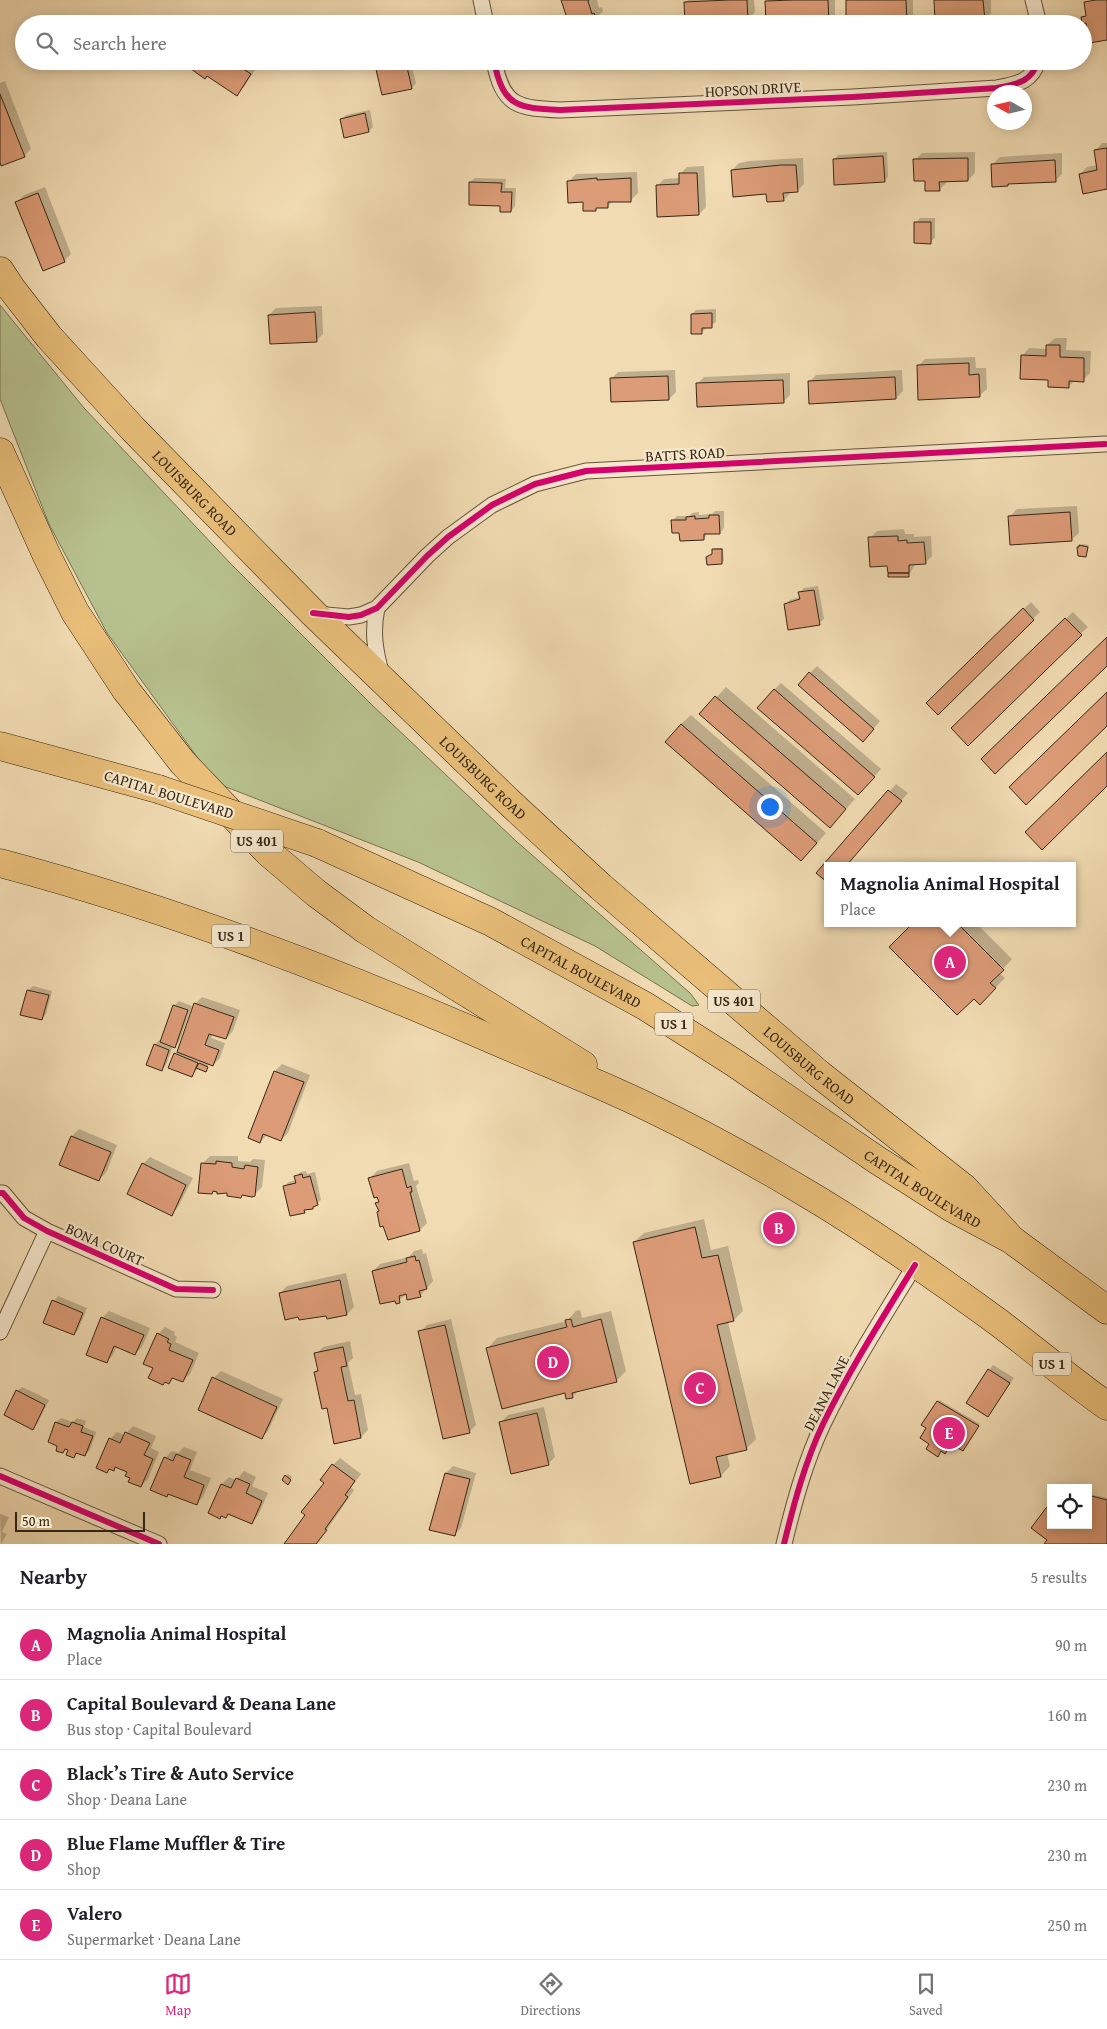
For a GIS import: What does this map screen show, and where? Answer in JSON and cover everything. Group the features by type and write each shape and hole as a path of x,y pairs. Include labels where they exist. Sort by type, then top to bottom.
{"highway":[{"name":"LOUISBURG ROAD","path":"0,270 11,288 50,337 133,429 314,613 509,802 601,887 819,1074 964,1188 1012,1240"},
{"name":"US 401","path":"0,452 71,604 111,668 144,715 183,763 269,853 316,893 366,930 550,1043 645,1105"},
{"name":"CAPITAL BOULEVARD","path":"0,746 158,789 317,843 491,922 645,1006 733,1062 885,1166 952,1208 1012,1240 1107,1310"},
{"name":"US 1","path":"0,863 70,883 188,921 306,963 423,1009 645,1105 711,1139 857,1224 997,1322 1107,1406"}],"street":[{"path":"481,0 484,15"},
{"path":"1033,0 1037,15"},
{"name":"HOPSON DRIVE","path":"497,70 503,92 510,100 527,107 560,110 853,97 997,88 1020,84 1030,78 1035,70"},
{"name":"BATTS ROAD","path":"314,613 349,616 361,615 377,608 427,556 478,514 535,484 586,471 1105,444"},
{"path":"377,608 374,642 384,682"},
{"name":"BONA COURT","path":"0,1193 3,1193 24,1218 47,1231 176,1289 213,1290"},
{"path":"0,1332 47,1231"},
{"name":"DEANA LANE","path":"784,1544 805,1468 823,1424 858,1358 915,1265"},
{"path":"0,1476 160,1544"}],"green space":[{"path":"0,305 84,408 231,564 372,705 516,841 690,993 699,1005 692,1006 595,946 418,862 216,783 107,633 49,524 0,399"}],"building":[{"path":"561,0 589,0 592,14 594,13 595,15 566,15"},
{"path":"747,0 748,15 685,15 684,2"},
{"path":"828,0 829,15 766,15 765,1"},
{"path":"846,0 906,0 907,15 846,15"},
{"path":"934,0 983,0 984,15 935,15"},
{"path":"1107,0 1107,40 1092,42 1092,15 1086,15 1084,2"},
{"path":"192,70 245,70 251,74 237,96 207,76 205,79"},
{"path":"376,70 408,70 412,89 382,95"},
{"path":"0,94 25,157 1,166 0,162"},
{"path":"365,113 369,132 344,138 340,119"},
{"path":"1107,148 1107,189 1083,194 1079,174 1097,170 1094,150"},
{"path":"883,156 885,182 834,185 833,159"},
{"path":"968,158 968,181 939,182 940,191 925,191 925,181 914,181 913,159"},
{"path":"1055,160 1056,182 1008,184 1008,186 992,187 991,164"},
{"path":"796,165 798,192 783,193 784,201 767,202 766,194 733,197 731,170"},
{"path":"679,173 697,173 699,215 657,217 656,185 679,184"},
{"path":"597,178 597,180 631,178 631,202 608,202 608,208 596,208 596,211 583,211 583,202 568,203 567,181"},
{"path":"469,182 502,183 501,192 512,192 511,212 500,212 500,206 469,205"},
{"path":"38,193 65,262 43,271 15,202"},
{"path":"914,222 931,222 931,244 914,243"},
{"path":"315,312 317,342 270,344 268,315"},
{"path":"712,313 712,328 702,328 702,334 691,334 691,314"},
{"path":"1046,345 1060,345 1060,357 1084,358 1084,382 1069,381 1069,388 1048,387 1048,380 1020,379 1021,355 1046,356"},
{"path":"969,363 969,375 979,374 980,397 918,400 917,365"},
{"path":"668,376 669,400 611,402 610,378"},
{"path":"895,377 896,399 809,404 808,381"},
{"path":"783,380 784,403 697,407 696,383"},
{"path":"1070,512 1072,541 1010,545 1008,516"},
{"path":"709,515 719,515 720,534 704,534 704,540 680,541 679,533 672,533 671,520 686,520 686,517 695,516 695,519 709,518"},
{"path":"898,536 898,541 907,540 907,543 924,542 926,564 909,565 909,573 888,573 887,566 870,567 868,537"},
{"path":"1079,545 1088,547 1086,557 1078,556 1077,547"},
{"path":"712,549 722,549 722,564 707,565 706,557 712,554"},
{"path":"888,573 909,573 909,577 888,577"},
{"path":"814,590 820,625 788,630 784,604 800,599 798,592"},
{"path":"1023,608 1034,620 938,715 926,703"},
{"path":"1065,618 1082,635 968,746 951,728"},
{"path":"1107,637 1107,666 995,774 981,759"},
{"path":"809,672 874,729 863,742 798,685"},
{"path":"774,689 875,777 858,795 757,708"},
{"path":"1107,692 1107,726 1026,805 1009,787"},
{"path":"715,696 846,809 830,828 699,714"},
{"path":"681,724 817,843 801,861 665,742"},
{"path":"1107,752 1107,786 1042,850 1025,832"},
{"path":"888,790 902,801 849,862 826,862"},
{"path":"824,864 824,880 816,873"},
{"path":"909,927 961,927 1004,970 990,983 996,988 980,1005 974,999 957,1015 889,947"},
{"path":"27,990 49,995 42,1020 20,1015"},
{"path":"194,1003 234,1017 226,1039 209,1034 205,1045 219,1050 213,1066 177,1052"},
{"path":"173,1005 188,1010 175,1048 160,1042"},
{"path":"154,1044 169,1050 162,1071 146,1065"},
{"path":"174,1053 198,1063 192,1077 168,1068"},
{"path":"199,1063 208,1067 206,1072 196,1068"},
{"path":"274,1071 304,1082 281,1141 263,1134 260,1143 248,1138"},
{"path":"71,1136 111,1152 99,1181 59,1165"},
{"path":"216,1161 232,1163 232,1167 244,1169 245,1165 258,1167 255,1196 242,1195 241,1198 227,1196 227,1193 217,1194 217,1192 213,1191 212,1194 198,1193 201,1163 216,1164"},
{"path":"142,1163 186,1185 172,1216 127,1194"},
{"path":"402,1169 407,1188 411,1186 412,1192 410,1192 420,1231 388,1240 383,1226 380,1227 377,1212 379,1211 375,1203 379,1202 377,1197 374,1198 368,1178"},
{"path":"302,1174 303,1178 310,1176 318,1205 313,1207 313,1209 304,1210 305,1213 290,1216 283,1186 296,1183 294,1176"},
{"path":"695,1227 702,1258 718,1255 734,1321 717,1325 747,1450 716,1457 721,1477 690,1484 633,1242"},
{"path":"415,1256 416,1261 419,1260 427,1289 419,1291 421,1297 407,1300 406,1294 399,1296 400,1303 396,1304 395,1301 380,1304 372,1271 407,1262 406,1258"},
{"path":"340,1280 347,1315 327,1319 326,1316 299,1320 298,1317 285,1320 279,1293"},
{"path":"52,1300 83,1313 74,1335 43,1323"},
{"path":"101,1317 144,1335 135,1355 114,1346 107,1363 86,1355"},
{"path":"571,1319 573,1327 601,1319 617,1382 572,1393 573,1398 566,1399 565,1393 502,1409 486,1348 567,1327 565,1320"},
{"path":"445,1325 470,1433 443,1439 418,1331"},
{"path":"157,1333 169,1339 167,1342 171,1344 169,1350 193,1360 183,1382 172,1378 169,1384 165,1382 163,1385 148,1378 153,1368 143,1364"},
{"path":"343,1347 347,1366 341,1367 348,1401 354,1400 361,1438 334,1444 327,1408 322,1409 314,1372 318,1371 314,1353"},
{"path":"988,1369 1010,1383 988,1417 966,1403"},
{"path":"212,1377 277,1407 262,1439 198,1410"},
{"path":"16,1390 45,1405 33,1430 4,1415"},
{"path":"937,1401 979,1426 963,1451 951,1444 945,1454 941,1451 938,1457 926,1449 929,1444 920,1438 926,1428 921,1425"},
{"path":"537,1413 549,1465 511,1474 499,1422"},
{"path":"55,1422 69,1427 72,1422 83,1426 81,1432 93,1436 85,1456 76,1453 74,1458 66,1455 68,1450 65,1449 63,1453 56,1451 57,1446 48,1442"},
{"path":"125,1432 150,1443 144,1455 153,1459 141,1487 128,1482 130,1478 125,1476 127,1472 115,1467 114,1471 109,1469 107,1473 96,1468 109,1438 120,1443"},
{"path":"176,1454 191,1460 184,1477 204,1485 197,1505 168,1494 167,1497 150,1490 164,1457 173,1461"},
{"path":"332,1464 355,1481 345,1495 348,1497 316,1544 284,1544 305,1515 301,1512 324,1483 320,1480"},
{"path":"445,1473 470,1479 455,1536 429,1530"},
{"path":"285,1475 291,1480 288,1485 282,1480"},
{"path":"236,1478 250,1484 246,1493 262,1501 252,1524 228,1514 226,1518 221,1516 220,1519 208,1513 221,1484 231,1488"},
{"path":"1092,1496 1107,1500 1107,1544 1044,1544 1047,1540 1031,1528 1046,1508 1047,1529 1092,1529"}],"cycle path":[{"path":"496,70 502,88 515,102 533,108 560,110 853,97 997,88 1023,81 1034,70"},
{"path":"313,613 349,617 361,615 377,608 448,537 492,505 535,484 586,471 1105,444"},
{"path":"0,1193 3,1193 24,1218 47,1231 176,1289 213,1290"},
{"path":"784,1544 800,1483 823,1424 856,1363 915,1265"},
{"path":"0,1476 159,1544"}],"place":[{"name":"Magnolia Animal Hospital","path":"950,962"},
{"name":"Capital Boulevard & Deana Lane","path":"779,1228"},
{"name":"Blue Flame Muffler & Tire","path":"553,1362"},
{"name":"Black’s Tire & Auto Service","path":"700,1388"},
{"name":"Valero","path":"949,1433"}]}
